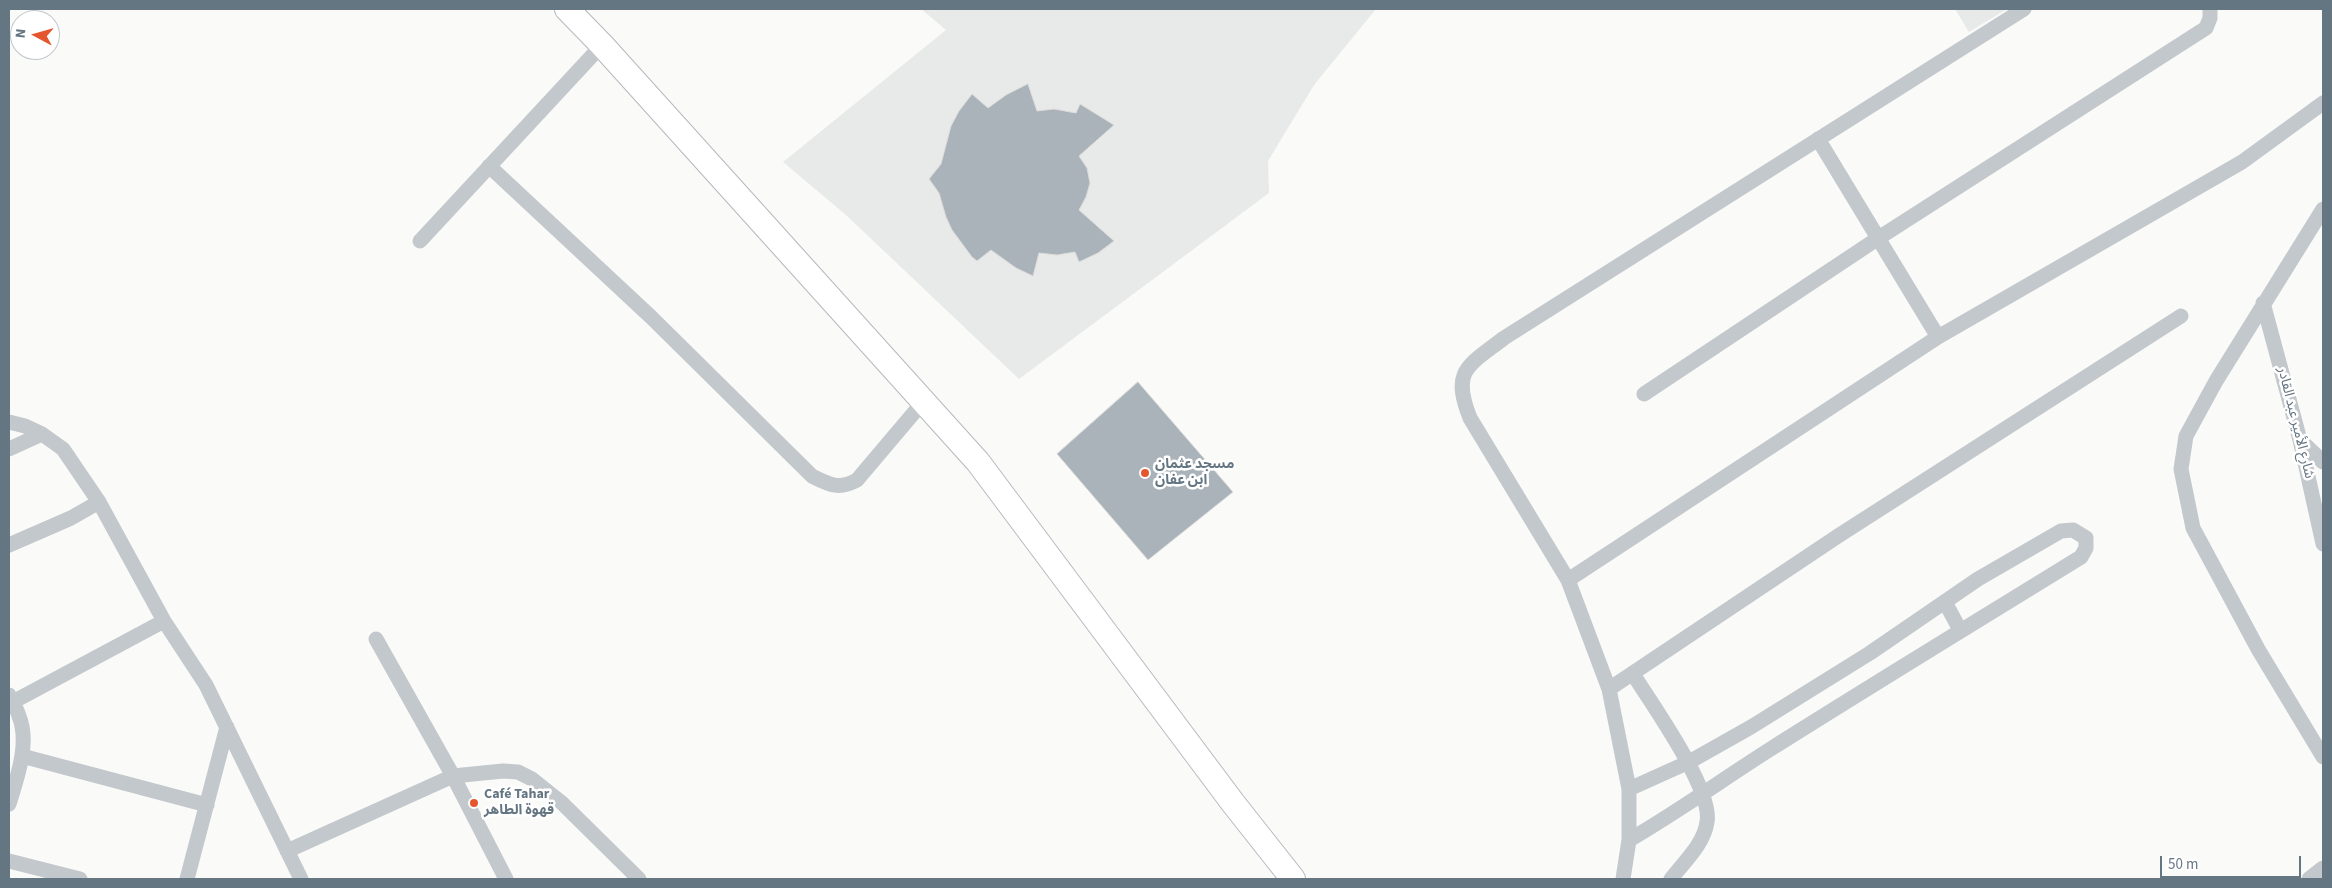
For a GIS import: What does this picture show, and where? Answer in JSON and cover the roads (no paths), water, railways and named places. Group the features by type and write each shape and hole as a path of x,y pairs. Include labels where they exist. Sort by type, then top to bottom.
{"main road":[{"path":"567,9 602,44 978,462 1233,803 1293,879"}],"street":[{"path":"1622,879 1628,840 1629,789 1609,689 1568,580 1470,418 1463,400 1461,384 1465,369 1504,338 2024,9"},
{"path":"1644,394 1877,239 2206,28 2210,18 2210,9"},
{"path":"420,241 602,44"},
{"path":"1568,580 1938,337 2242,162 2323,103"},
{"path":"1818,139 1938,337"},
{"path":"489,166 651,317 812,476 828,485 845,487 857,480 923,402"},
{"path":"2323,209 2263,303 2186,436 2181,469 2193,528 2258,649 2323,757"},
{"name":"شارع الأمير عبد القادر","path":"2263,303 2300,440 2323,544"},
{"path":"1609,689 1838,536 2181,316"},
{"path":"9,422 25,426 42,434 63,449 99,502 164,621 206,686 302,879"},
{"path":"9,449 42,434"},
{"path":"2300,440 2323,462"},
{"path":"9,544 71,518 99,502"},
{"path":"1628,840 1960,630 2081,557 2086,548 2086,538 2072,530 2061,531 1978,579 1870,653 1751,727 1688,762 1629,789"},
{"path":"1945,602 1960,630"},
{"path":"9,804 22,756 23,728 10,700 164,621"},
{"path":"376,639 453,776 506,879"},
{"path":"1632,674 1688,762 1703,794 1708,820 1703,838 1671,879"},
{"path":"187,879 227,727"},
{"path":"22,756 207,804"},
{"path":"287,851 453,776 503,771 518,772 532,779 562,802 639,879"},
{"path":"9,861 80,879"},
{"path":"2309,879 2323,868"}],"place":[{"name":"مسجد عثمان ابن عفان","path":"1145,473"},
{"name":"Café Tahar قهوة الطاهر","path":"474,803"}]}
